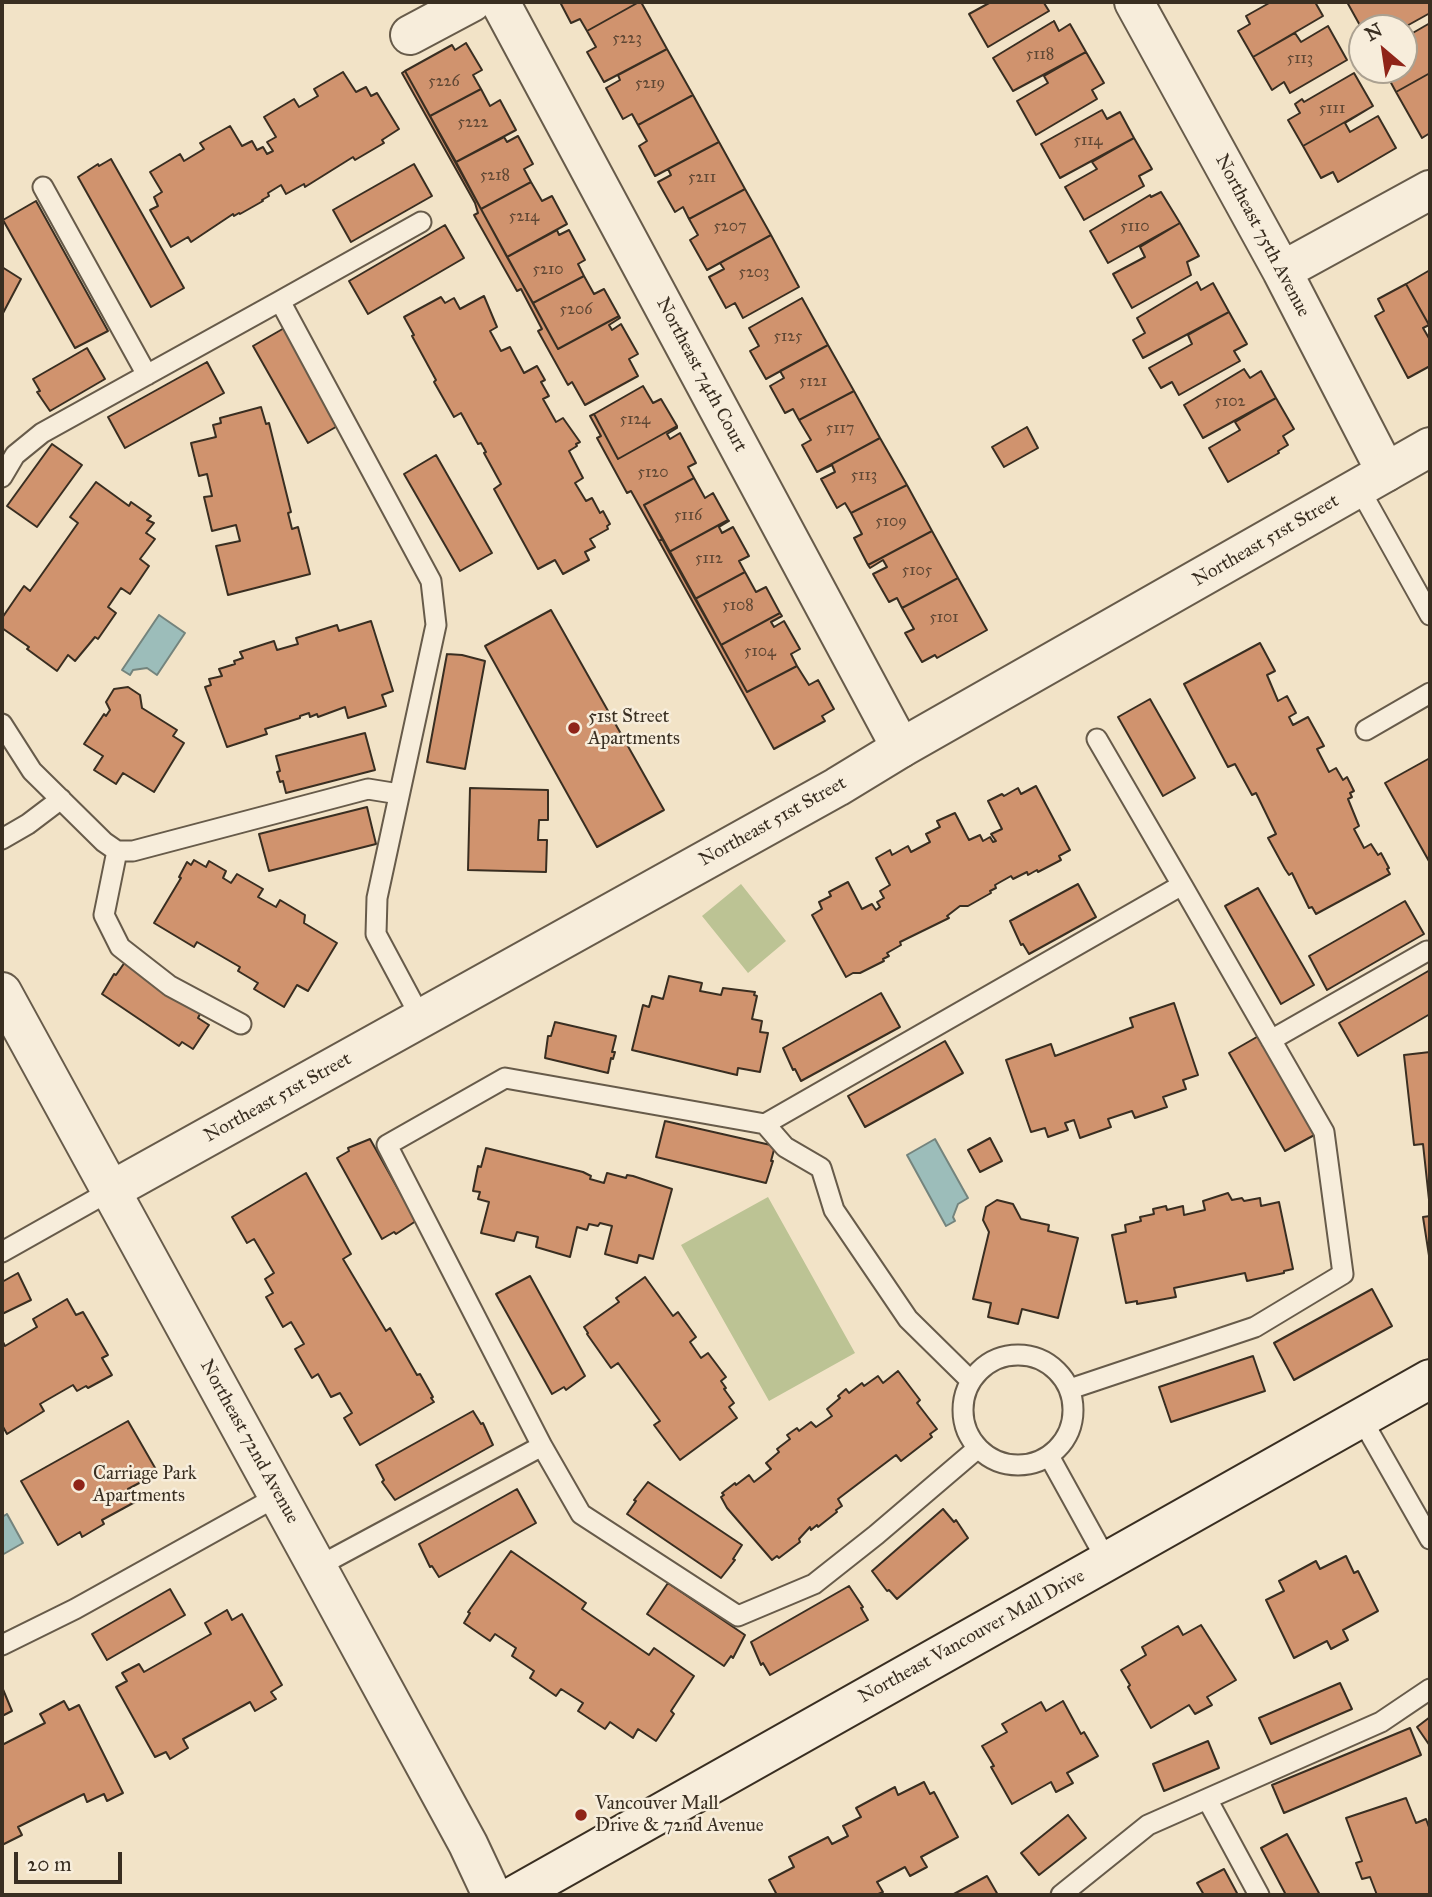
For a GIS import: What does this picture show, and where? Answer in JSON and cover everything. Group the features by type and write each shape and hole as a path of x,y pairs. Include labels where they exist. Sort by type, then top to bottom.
{"street":[{"path":"410,35 472,2"},
{"name":"Northeast 74th Court","path":"500,2 901,748"},
{"name":"Northeast 75th Avenue","path":"1134,2 1282,271 1373,480"},
{"path":"1282,271 1430,190"},
{"name":"Northeast 51st Street","path":"112,1190 837,787 1430,447"},
{"name":"Northeast 72nd Avenue","path":"2,992 468,1844 492,1895"},
{"name":"Northeast Vancouver Mall Drive","path":"514,1895 1430,1379"}],"lane":[{"path":"43,187 147,375"},
{"path":"2,477 15,456 42,433 421,222"},
{"path":"280,301 431,581 436,625 377,898 376,934 421,1018"},
{"path":"1373,480 1430,615"},
{"path":"1366,730 1430,693"},
{"path":"2,724 32,771 104,842 117,851 133,851 368,789 400,794"},
{"path":"1070,1389 1255,1327 1343,1274 1324,1132 1097,740"},
{"path":"2,839 28,824 61,799"},
{"path":"117,851 104,915 120,947 170,986 241,1024"},
{"path":"765,1125 1182,886"},
{"path":"1271,1040 1427,951"},
{"path":"971,1381 908,1319 834,1210 821,1168 785,1147 765,1125 505,1078 387,1145 542,1446 581,1514 738,1616 814,1584 978,1448"},
{"path":"2,1252 112,1190"},
{"path":"1010,1355 1024,1355 1050,1365 1070,1389 1073,1406 1072,1427 1062,1445 1033,1464 1012,1466 993,1459 978,1448 966,1428 963,1415 965,1394 971,1381 991,1362 1010,1355"},
{"path":"1361,1418 1429,1533"},
{"path":"317,1567 542,1446"},
{"path":"1049,1456 1107,1561"},
{"path":"2,1646 75,1609 278,1496"},
{"path":"1061,1895 1148,1825 1381,1722 1430,1689"},
{"path":"1207,1799 1259,1895"}],"green space":[{"path":"741,884 786,941 748,973 702,916"},
{"path":"768,1197 855,1353 769,1401 681,1245"}],"water":[{"path":"159,615 185,633 157,675 147,668 133,670 130,675 122,670"},
{"path":"935,1139 968,1198 958,1204 953,1217 955,1221 946,1226 907,1155"},
{"path":"7,1514 23,1543 2,1555 2,1517"}],"building":[{"path":"560,2 639,2 587,31 580,19 571,23"},
{"path":"639,2 667,49 604,82 587,52 596,47 587,31"},
{"path":"991,2 1046,2 1044,3 1049,11 988,47 969,14"},
{"path":"1271,2 1315,2 1323,16 1253,57 1238,31 1250,24 1246,16"},
{"path":"1347,2 1430,2 1430,13 1418,20 1418,14 1354,14"},
{"path":"1054,21 1059,31 1070,24 1086,52 1013,91 993,58"},
{"path":"1430,23 1430,73 1418,80 1418,30"},
{"path":"1328,26 1347,60 1290,93 1284,82 1272,90 1253,57 1295,33 1301,42"},
{"path":"466,43 482,70 473,75 481,89 430,116 405,71 452,45 455,50"},
{"path":"667,49 693,95 638,125 632,114 623,119 606,88 620,80 618,75"},
{"path":"1086,52 1104,83 1092,90 1097,99 1036,135 1017,101 1048,83 1044,76"},
{"path":"405,71 558,349 619,316 620,318 609,325 612,330 621,324 638,354 629,359 638,376 585,405 572,382 568,385 538,331 542,329 521,289 517,291 474,215 478,213 475,203 402,73"},
{"path":"343,72 356,92 366,87 371,96 377,93 399,129 382,140 384,143 355,160 353,157 305,187 304,184 286,194 281,185 268,193 269,196 263,201 240,214 233,214 191,242 188,237 171,247 150,210 158,206 154,197 162,192 150,172 180,154 184,161 204,149 200,143 230,126 242,146 252,141 257,150 263,147 267,154 273,151 267,142 276,137 264,117 294,99 299,107 318,96 314,89"},
{"path":"1430,73 1430,133 1422,138 1396,92 1410,84 1418,84 1418,80"},
{"path":"1348,76 1348,84 1360,84 1373,106 1303,146 1288,120 1300,113 1295,104 1302,99 1304,102"},
{"path":"1392,84 1410,84 1396,92"},
{"path":"481,89 490,106 500,100 516,130 456,162 430,116"},
{"path":"693,95 719,142 655,176 639,146 647,141 638,125"},
{"path":"1373,106 1345,123 1350,132 1378,116 1396,148 1338,182 1333,172 1321,178 1303,146"},
{"path":"1102,110 1107,119 1120,112 1134,138 1060,178 1041,144"},
{"path":"518,136 533,164 524,169 531,182 481,209 456,162 504,137 507,142"},
{"path":"1134,138 1152,169 1139,176 1144,186 1084,220 1065,187 1097,169 1092,162"},
{"path":"719,142 745,189 689,219 683,207 675,212 658,182 671,175 668,169"},
{"path":"111,159 184,288 151,307 78,177"},
{"path":"414,164 432,196 351,242 333,210"},
{"path":"531,182 542,201 552,196 567,224 507,257 481,209"},
{"path":"745,189 771,235 707,270 690,240 698,235 689,219"},
{"path":"1161,192 1180,223 1108,263 1090,231 1150,195 1151,197"},
{"path":"36,201 108,331 75,348 3,220"},
{"path":"1180,223 1199,256 1187,262 1191,275 1132,308 1113,274 1145,257 1140,247"},
{"path":"445,225 464,258 368,314 349,281"},
{"path":"557,230 559,235 569,230 585,260 578,264 584,276 533,303 507,257"},
{"path":"771,235 799,287 743,318 735,303 726,308 709,277 724,269 720,263"},
{"path":"2,267 21,279 2,315"},
{"path":"1430,270 1430,324 1429,325 1406,284"},
{"path":"584,276 594,294 604,289 619,316 558,349 533,303"},
{"path":"1197,282 1201,290 1213,283 1229,312 1143,358 1133,340 1145,333 1137,318"},
{"path":"1406,284 1429,325 1423,328 1430,340 1430,366 1408,378 1375,316 1384,311 1378,299"},
{"path":"484,296 497,327 490,331 501,351 510,347 524,373 537,366 545,380 541,382 549,396 543,399 556,422 563,418 580,442 569,451 583,478 575,483 586,501 592,498 610,524 608,529 590,539 595,547 585,552 589,560 563,574 555,560 538,569 494,489 501,484 484,453 486,452 481,443 478,444 461,413 454,417 434,382 436,380 404,317 441,297 445,303 454,298 460,309"},
{"path":"802,298 828,345 766,379 750,351 759,346 749,328"},
{"path":"1229,312 1247,344 1234,351 1240,361 1179,395 1172,382 1161,388 1149,368 1192,344 1188,335"},
{"path":"286,327 341,424 308,443 253,346"},
{"path":"828,345 854,391 799,420 793,409 785,413 770,386 784,378 780,371"},
{"path":"87,348 105,379 50,411 37,392 40,391 33,379"},
{"path":"207,362 224,393 125,448 108,417"},
{"path":"1244,369 1250,378 1261,371 1276,398 1203,438 1184,405"},
{"path":"643,386 653,403 661,399 677,426 618,459 594,414"},
{"path":"854,391 880,438 817,472 802,445 811,440 799,420"},
{"path":"1276,398 1294,429 1283,436 1288,445 1228,482 1209,448 1240,430 1235,422"},
{"path":"261,407 266,424 269,423 291,512 288,513 292,529 298,527 310,574 228,595 216,546 240,541 236,525 212,531 204,497 212,496 207,474 199,476 191,443 216,437 213,425 221,423 220,418"},
{"path":"594,414 618,459 677,426 667,434 670,439 680,433 696,463 688,467 694,478 644,505 663,539 659,541 631,491 627,493 597,438 601,436 590,416"},
{"path":"1027,427 1038,448 1004,467 992,447"},
{"path":"880,438 907,485 851,513 845,503 837,508 821,479 835,472 832,465 817,472"},
{"path":"52,444 82,465 37,527 7,506"},
{"path":"436,455 492,553 460,571 404,474"},
{"path":"694,478 705,498 713,493 728,520 669,552 644,505"},
{"path":"96,482 129,506 131,502 151,516 147,520 154,523 146,533 155,539 140,559 149,566 130,594 121,588 108,607 116,613 98,639 95,637 75,661 68,655 57,671 2,628 2,618 24,586 30,591 78,523 70,517"},
{"path":"907,485 932,531 868,565 854,538 862,534 851,513"},
{"path":"728,520 719,527 722,533 733,527 749,556 739,561 745,572 695,599 669,552"},
{"path":"932,531 958,578 902,608 897,598 889,602 873,574 887,567 883,560 870,568 868,565"},
{"path":"663,539 747,692 797,666 809,685 818,680 834,709 822,716 825,721 774,749 659,541"},
{"path":"745,572 756,592 766,587 780,613 721,645 695,599"},
{"path":"958,578 987,630 937,658 935,655 922,662 905,633 914,629 902,608"},
{"name":"51st Street Apartments","path":"551,610 664,810 597,847 485,646"},
{"path":"780,613 782,616 771,622 774,627 784,621 800,649 791,654 797,666 747,692 721,645"},
{"path":"371,621 393,691 382,695 386,706 348,718 345,707 318,717 317,714 310,717 309,713 265,729 267,734 227,747 205,687 211,685 209,679 222,676 219,669 235,664 234,661 243,658 240,652 274,641 277,650 298,644 296,638 337,625 339,631"},
{"path":"1260,643 1275,671 1267,675 1278,701 1287,696 1296,713 1289,717 1293,725 1308,717 1324,746 1317,749 1329,772 1336,768 1343,780 1347,777 1354,791 1348,799 1359,826 1354,829 1364,848 1371,844 1378,855 1381,853 1389,868 1387,869 1390,874 1316,914 1312,907 1309,908 1292,873 1289,875 1268,838 1276,834 1256,793 1252,795 1235,764 1228,767 1184,684"},
{"path":"447,654 485,661 465,769 427,762"},
{"path":"128,687 140,695 142,708 177,730 173,736 184,743 154,792 123,773 116,784 94,770 103,756 84,744 104,714 106,716 110,710 106,702 114,689"},
{"path":"1150,699 1195,778 1163,796 1118,717"},
{"path":"365,733 375,770 286,793 277,772 280,771 276,756"},
{"path":"1430,758 1430,863 1385,783"},
{"path":"1036,786 1070,850 1059,856 1061,860 1038,872 1037,870 1028,875 1027,872 1013,879 1011,876 995,885 996,888 990,891 991,893 968,906 960,906 947,916 949,918 900,942 901,945 887,953 889,956 883,959 884,961 846,977 812,915 822,909 819,902 831,896 829,892 848,882 862,909 872,904 876,910 880,907 877,902 884,898 880,891 890,885 876,858 890,850 892,855 908,846 911,852 930,842 926,834 940,827 937,821 955,813 969,840 980,835 983,841 990,837 993,842 996,841 991,834 1002,829 988,801 1018,788 1021,794"},
{"path":"470,788 548,790 548,820 539,820 538,840 547,840 546,872 468,870"},
{"path":"367,807 376,844 269,871 259,834"},
{"path":"194,860 206,867 209,861 226,871 223,878 231,883 237,874 263,889 258,897 276,907 280,900 305,915 304,923 337,943 308,991 297,985 284,1007 254,989 258,983 238,971 240,967 197,942 194,947 154,923 181,878 179,877 187,862 191,865"},
{"path":"1078,884 1096,917 1029,954 1023,944 1021,945 1010,921"},
{"path":"1258,888 1314,985 1281,1004 1225,906"},
{"path":"1405,901 1424,934 1327,990 1309,956"},
{"path":"125,962 200,1014 198,1018 209,1025 193,1049 182,1042 179,1046 102,994"},
{"path":"1430,970 1430,1014 1358,1056 1339,1023"},
{"path":"669,976 702,983 700,991 721,995 723,988 755,992 754,995 757,996 752,1019 762,1021 760,1032 768,1033 760,1072 738,1068 737,1075 632,1050 643,1005 649,1007 652,996 663,999"},
{"path":"881,993 900,1027 801,1081 783,1048"},
{"path":"1174,1003 1198,1075 1183,1080 1186,1089 1163,1097 1167,1107 1135,1118 1132,1111 1108,1119 1111,1127 1080,1138 1074,1120 1065,1123 1068,1130 1048,1137 1045,1128 1031,1132 1006,1060 1051,1044 1055,1056 1133,1027 1130,1018"},
{"path":"555,1022 616,1036 612,1052 615,1052 608,1073 545,1058 548,1036 551,1036"},
{"path":"1262,1034 1318,1133 1285,1151 1229,1053"},
{"path":"945,1041 963,1073 865,1127 848,1096"},
{"path":"1430,1052 1430,1209 1423,1144 1414,1145 1404,1055"},
{"path":"665,1121 775,1146 766,1183 656,1157"},
{"path":"990,1138 1002,1161 980,1172 968,1150"},
{"path":"370,1139 416,1221 396,1234 394,1232 382,1239 337,1158 349,1151 348,1148"},
{"path":"486,1148 583,1172 591,1176 590,1179 604,1183 607,1173 626,1178 627,1175 633,1176 672,1189 653,1259 639,1255 637,1263 605,1254 612,1226 600,1223 598,1226 589,1224 587,1230 577,1227 570,1257 536,1247 538,1237 517,1232 514,1241 481,1233 489,1202 478,1199 480,1192 473,1191 478,1166 481,1167"},
{"path":"306,1173 351,1254 343,1259 386,1331 390,1328 417,1375 420,1374 434,1402 360,1445 344,1418 352,1413 340,1393 331,1397 318,1374 312,1378 295,1349 304,1344 291,1322 283,1327 266,1297 273,1293 265,1279 274,1273 254,1239 247,1243 232,1217"},
{"path":"1228,1193 1232,1200 1260,1198 1261,1206 1279,1202 1293,1269 1247,1281 1245,1273 1174,1288 1176,1297 1137,1304 1137,1301 1126,1303 1112,1235 1126,1232 1125,1225 1141,1221 1140,1217 1154,1214 1153,1209 1166,1206 1167,1210 1183,1206 1184,1215 1205,1210 1203,1201"},
{"path":"997,1200 1013,1204 1021,1219 1049,1225 1048,1231 1078,1238 1058,1318 1022,1309 1018,1324 988,1317 991,1303 973,1299 989,1232 983,1220 986,1207"},
{"path":"1430,1216 1430,1262 1423,1217"},
{"path":"18,1273 31,1300 2,1314 2,1282"},
{"path":"530,1276 585,1376 566,1390 564,1387 552,1394 496,1294"},
{"path":"645,1277 673,1316 678,1312 696,1337 690,1342 701,1358 708,1353 726,1377 721,1381 734,1403 729,1407 737,1418 680,1460 654,1425 660,1421 618,1363 611,1368 584,1327 619,1302 616,1298"},
{"path":"1372,1289 1392,1326 1294,1380 1274,1343"},
{"path":"67,1299 76,1315 83,1312 108,1355 102,1358 112,1375 77,1391 73,1385 40,1404 44,1411 7,1434 2,1425 2,1340 5,1346 37,1327 33,1319"},
{"path":"1253,1356 1265,1391 1171,1422 1159,1387"},
{"path":"898,1371 937,1429 930,1434 932,1437 901,1461 896,1455 838,1499 842,1506 837,1512 818,1527 817,1525 811,1530 810,1527 799,1539 800,1542 779,1558 777,1556 772,1560 727,1508 721,1497 724,1495 722,1493 749,1475 754,1482 771,1469 766,1463 779,1452 777,1449 790,1439 787,1435 797,1428 799,1431 811,1422 816,1427 832,1416 827,1409 846,1389 849,1393 878,1376 883,1383"},
{"path":"473,1411 481,1424 483,1423 493,1445 395,1500 382,1482 384,1480 376,1465"},
{"name":"Carriage Park Apartments","path":"128,1421 158,1473 128,1489 135,1502 102,1520 104,1524 82,1537 80,1532 58,1545 21,1481"},
{"path":"648,1482 742,1545 733,1559 735,1560 721,1578 627,1514"},
{"path":"517,1489 536,1523 439,1577 432,1566 430,1567 419,1544"},
{"path":"943,1509 954,1522 956,1520 968,1538 897,1599 887,1591 872,1571"},
{"path":"511,1551 586,1603 582,1609 649,1655 654,1648 694,1676 671,1711 674,1714 656,1741 638,1729 633,1738 610,1722 605,1729 578,1711 583,1703 561,1689 556,1696 530,1678 534,1671 512,1656 516,1648 495,1634 490,1641 464,1623 470,1613 468,1612"},
{"path":"1346,1556 1354,1573 1358,1571 1378,1611 1343,1630 1348,1640 1331,1649 1327,1641 1294,1658 1266,1600 1284,1591 1279,1581 1316,1561 1320,1569"},
{"path":"668,1583 745,1635 733,1658 731,1656 724,1666 647,1614"},
{"path":"849,1586 868,1620 770,1675 763,1663 761,1665 751,1642"},
{"path":"170,1589 185,1615 107,1660 92,1634"},
{"path":"227,1610 232,1620 242,1614 282,1685 271,1692 276,1699 255,1711 250,1702 183,1739 188,1748 170,1759 166,1752 155,1757 116,1687 127,1681 122,1673 139,1664 144,1672 211,1634 205,1623"},
{"path":"1201,1625 1236,1680 1207,1697 1212,1705 1195,1714 1189,1705 1151,1728 1121,1670 1146,1655 1142,1647 1178,1626 1183,1635"},
{"path":"1340,1683 1352,1709 1271,1744 1259,1718"},
{"path":"2,1687 12,1711 2,1716"},
{"path":"64,1701 69,1710 79,1705 123,1793 107,1801 104,1794 87,1802 84,1794 18,1827 22,1835 2,1845 2,1745 45,1723 40,1714"},
{"path":"1063,1701 1081,1734 1084,1732 1098,1756 1067,1773 1073,1783 1056,1792 1051,1782 1012,1804 982,1746 1007,1732 1002,1724 1041,1702 1046,1711"},
{"path":"1430,1717 1430,1746 1417,1727"},
{"path":"1410,1728 1421,1755 1284,1813 1272,1785"},
{"path":"1208,1741 1219,1768 1164,1791 1153,1764"},
{"path":"924,1782 930,1794 934,1792 958,1837 921,1857 927,1867 910,1876 905,1867 877,1882 883,1892 876,1895 777,1895 769,1880 794,1867 789,1857 828,1837 832,1844 848,1836 843,1826 861,1817 856,1808 895,1787 898,1795"},
{"path":"1406,1798 1416,1823 1426,1819 1430,1830 1430,1895 1377,1895 1370,1877 1362,1879 1356,1863 1362,1861 1346,1818"},
{"path":"1068,1815 1086,1838 1039,1875 1021,1853"},
{"path":"1287,1834 1320,1895 1286,1895 1261,1848"},
{"path":"1224,1869 1238,1895 1204,1895 1197,1883"},
{"path":"987,1876 998,1895 952,1895"}],"place":[{"name":"51st Street Apartments","path":"574,728"},
{"name":"Carriage Park Apartments","path":"79,1485"},
{"name":"Vancouver Mall Drive & 72nd Avenue","path":"581,1815"}]}
